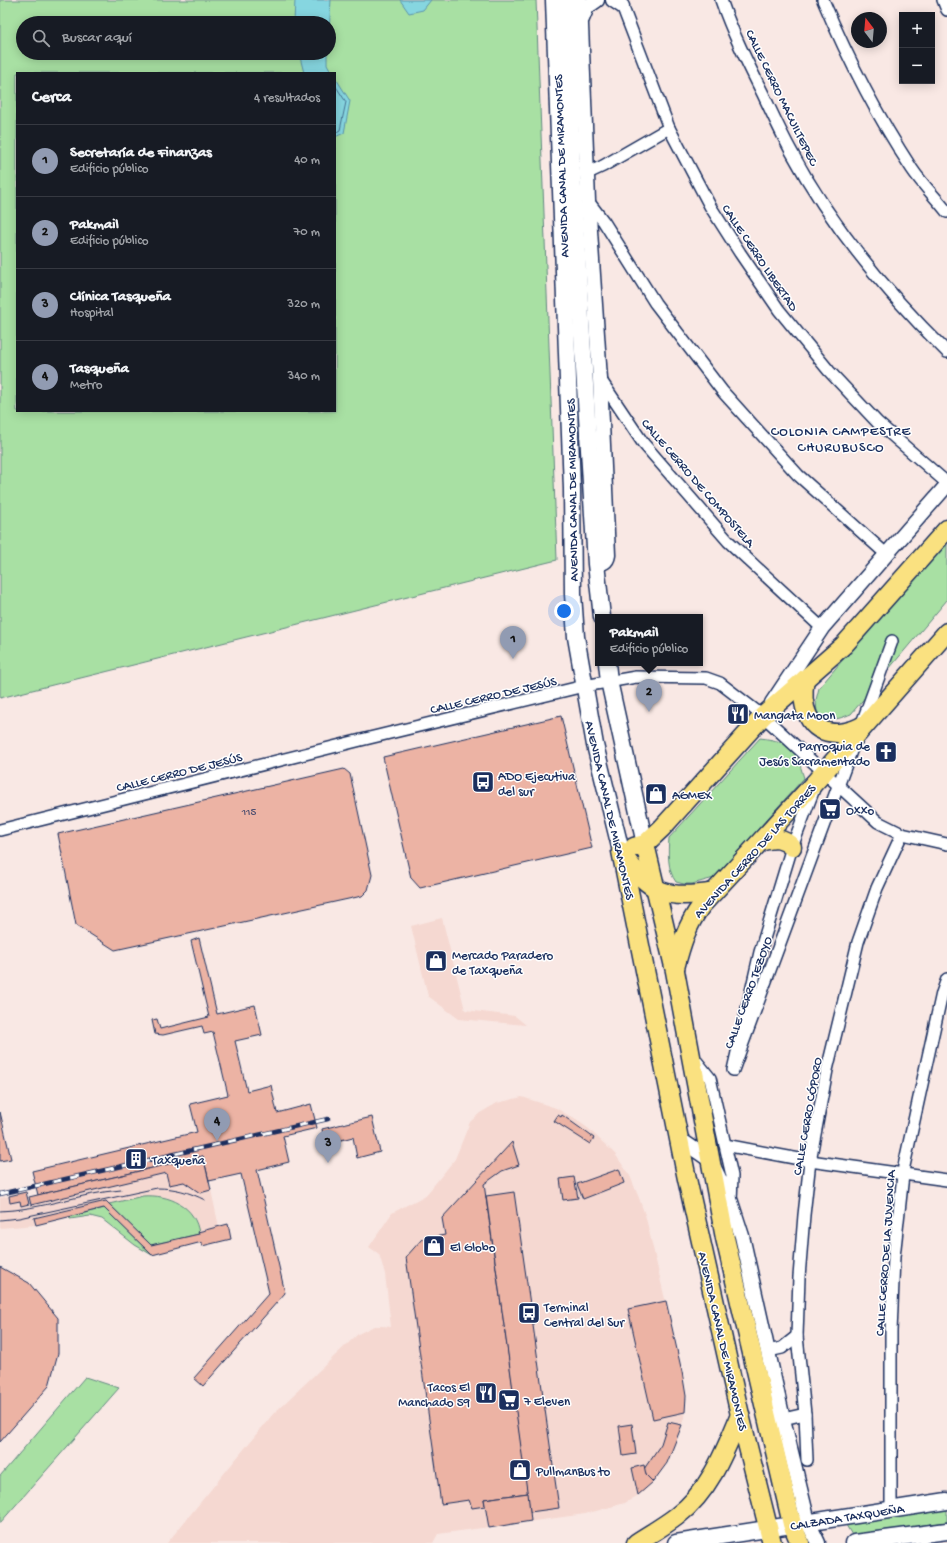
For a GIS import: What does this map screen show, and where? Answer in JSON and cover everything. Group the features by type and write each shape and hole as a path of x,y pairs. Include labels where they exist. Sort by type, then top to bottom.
{"main road":[{"name":"AVENIDA CANAL DE MIRAMONTES","path":"554,0 572,489 573,594 576,637 595,745 621,851 678,1138 740,1415 770,1536"},
{"name":"AVENIDA CANAL DE MIRAMONTES","path":"567,0 572,172 596,564 602,614"},
{"path":"572,489 580,513 582,553 587,560 596,564"},
{"path":"714,892 684,896 669,894 656,888 640,876 621,851 645,844 662,828 763,716 844,645 947,529"},
{"name":"AVENIDA CERRO DE LAS TORRES","path":"675,971 682,942 692,919 714,892 763,841 947,632"},
{"name":"AVENIDA CANAL DE MIRAMONTES","path":"607,666 609,681 645,844 675,971 725,1238 800,1523 800,1543"},
{"path":"805,679 803,689 804,706 812,723 819,728 827,731 845,732 854,730 868,721"},
{"path":"763,841 779,839 787,842 792,847"},
{"path":"636,1543 678,1515 704,1487 725,1451 740,1415"},
{"name":"CALZADA TAXQUEÑA","path":"676,1543 770,1536 800,1523 947,1501"},
{"path":"854,1543 906,1540 947,1531"}],"street":[{"name":"AVENIDA CANAL DE MIRAMONTES","path":"580,0 590,242 600,378 608,554 606,561 596,564"},
{"path":"582,28 583,16 587,7 597,0"},
{"name":"CALLE CERRO MACUILTEPEC","path":"721,0 751,71 791,152 827,210 871,269 924,330 947,352"},
{"path":"823,0 840,40 875,108 913,171 947,212"},
{"path":"943,0 947,10"},
{"name":"CALLE CERRO LIBERTAD","path":"619,2 669,128 710,206 779,310 829,371 878,423 947,484"},
{"path":"588,173 669,128"},
{"path":"588,201 614,238 655,303 723,392 798,475 886,554"},
{"path":"590,242 600,234 605,234 614,238"},
{"name":"CALLE CERRO DE COMPOSTELA","path":"600,378 644,443 728,541 822,628"},
{"path":"763,716 822,628 947,484"},
{"name":"CALLE CERRO TEZOYO","path":"821,776 792,847 760,952 733,1070 892,641"},
{"name":"CALLE CERRO DE JESÚS","path":"0,830 584,686 636,677 706,678 720,683 763,716 821,776 878,822 902,834 947,844"},
{"name":"CALLE CERRO CÓPORO","path":"807,1460 805,1414 797,1336 800,1261 810,1161 827,1070 858,942 878,888 902,834"},
{"name":"CALLE CERRO DE LA JUVENCIA","path":"891,1509 891,1332 894,1257 903,1174 938,1008 947,979"},
{"name":"AVENIDA CANAL DE MIRAMONTES","path":"690,1053 710,1078 732,1176 731,1202 725,1238"},
{"name":"AVENIDA CANAL DE MIRAMONTES","path":"678,1138 710,1160 731,1202 742,1236 783,1419 800,1523 818,1543"},
{"path":"725,1145 810,1161 947,1180"},
{"path":"768,1350 782,1348 797,1336"},
{"path":"783,1419 805,1414"}],"shaded area":[{"name":"Mercado Paradero de Taxqueña","path":"442,918 465,1010 515,1016 526,1025 459,1019 428,996 411,926"},
{"name":"Terminal Central del Sur","path":"522,1097 556,1108 578,1121 589,1129 615,1154 630,1176 646,1218 682,1372 686,1396 684,1418 677,1439 667,1463 653,1482 642,1493 625,1503 607,1508 585,1514 438,1534 433,1543 167,1543 273,1414 358,1334 374,1326 391,1327 385,1274 379,1254 369,1247 392,1213 426,1195 455,1159 470,1122 480,1113 497,1103"},
{"path":"166,1173 169,1185 184,1182 200,1193 211,1190 219,1227 198,1232 196,1220 183,1205 167,1198 143,1196 109,1204 106,1201 34,1218 36,1225 0,1228 0,1198 9,1196 11,1203 20,1201 21,1206"}],"green space":[{"path":"0,0 536,0 557,560 0,698"},
{"path":"947,542 947,600 851,714 841,718 830,719 817,713 816,700 819,688 941,543"},
{"path":"760,738 780,742 791,748 795,753 804,778 714,878 692,884 676,882 671,872 668,855 669,838"},
{"path":"143,1196 162,1197 180,1204 193,1216 197,1224 199,1234 151,1245 109,1204"},
{"path":"104,1208 152,1255 135,1245 102,1219 90,1216 70,1219 69,1217"},
{"path":"85,1377 119,1388 0,1523 0,1476"},
{"path":"947,1506 947,1522 852,1535 843,1520"}],"water":[{"path":"295,0 331,0 330,16 294,16"},
{"path":"400,0 431,0 423,10 409,13"},
{"path":"301,60 327,60 327,64 331,72 304,72"},
{"path":"336,79 350,101 344,133 336,137"}],"building":[{"name":"ADO Ejecutiva del sur","path":"561,716 592,848 420,888 411,878 383,757"},
{"path":"344,769 350,774 372,875 368,890 362,896 115,950 76,925 58,834"},
{"name":"Taxqueña","path":"199,938 217,1014 255,1005 262,1035 235,1041 247,1091 271,1085 277,1113 311,1104 317,1128 283,1136 289,1162 257,1170 285,1293 203,1386 194,1378 269,1293 241,1174 209,1181 203,1156 38,1195 32,1171 197,1132 190,1104 228,1095 213,1032 204,1034 202,1026 163,1035 155,1034 152,1020 157,1019 160,1029 209,1017 191,941"},
{"path":"0,1112 11,1159 0,1161"},
{"path":"558,1115 561,1117 562,1115 594,1138 590,1144 554,1121"},
{"path":"372,1117 380,1152 357,1158 353,1137 325,1144 322,1129"},
{"path":"512,1142 519,1165 502,1171 484,1184 528,1493 484,1499 485,1506 472,1508 469,1500 441,1504 406,1257 422,1239 445,1235 442,1218"},
{"path":"203,1156 211,1190 200,1193 184,1182 169,1185 166,1173 31,1205 29,1197"},
{"path":"619,1169 624,1183 583,1199 577,1184"},
{"path":"574,1177 578,1198 563,1200 560,1179"},
{"path":"26,1192 29,1204 21,1206 20,1201 10,1203 9,1196"},
{"path":"514,1192 559,1508 530,1512 486,1196"},
{"path":"106,1201 151,1245 199,1234 198,1232 228,1224 231,1239 202,1246 202,1242 152,1255 104,1208 36,1225 34,1218"},
{"path":"0,1267 29,1283 58,1318 58,1353 49,1386 0,1442"},
{"path":"666,1301 682,1372 686,1396 685,1412 653,1419 628,1309"},
{"path":"668,1422 682,1425 667,1463 653,1482 646,1475 644,1469 661,1444"},
{"path":"632,1424 636,1454 623,1456 619,1426"},
{"path":"644,1465 646,1475 653,1482 638,1495 632,1468"},
{"path":"528,1493 531,1521 489,1528 484,1499"}],"tram line":[{"path":"0,1220 19,1218 157,1188 182,1191 205,1200"},
{"path":"0,1211 30,1208 91,1194 121,1190"}],"railway":[{"path":"0,1194 328,1119"}],"place":[{"name":"Secretaría de Finanzas","path":"513,659"},
{"name":"Pakmail","path":"649,712"},
{"name":"Mangata Moon","path":"738,714"},
{"name":"Parroquia de Jesús Sacramentado","path":"886,752"},
{"name":"ADO Ejecutiva del sur","path":"483,782"},
{"name":"AGMEX","path":"656,794"},
{"name":"Oxxo","path":"830,809"},
{"name":"Mercado Paradero de Taxqueña","path":"436,961"},
{"name":"Tasqueña","path":"217,1141"},
{"name":"Taxqueña","path":"136,1159"},
{"name":"Clínica Tasqueña","path":"328,1163"},
{"name":"El Globo","path":"434,1246"},
{"name":"Terminal Central del Sur","path":"529,1313"},
{"name":"Tacos El Manchado 59","path":"486,1393"},
{"name":"7 Eleven","path":"509,1400"},
{"name":"PullmanBus to","path":"520,1470"}],"district":[{"name":"COLONIA CAMPESTRE CHURUBUSCO","path":"841,438"}]}
